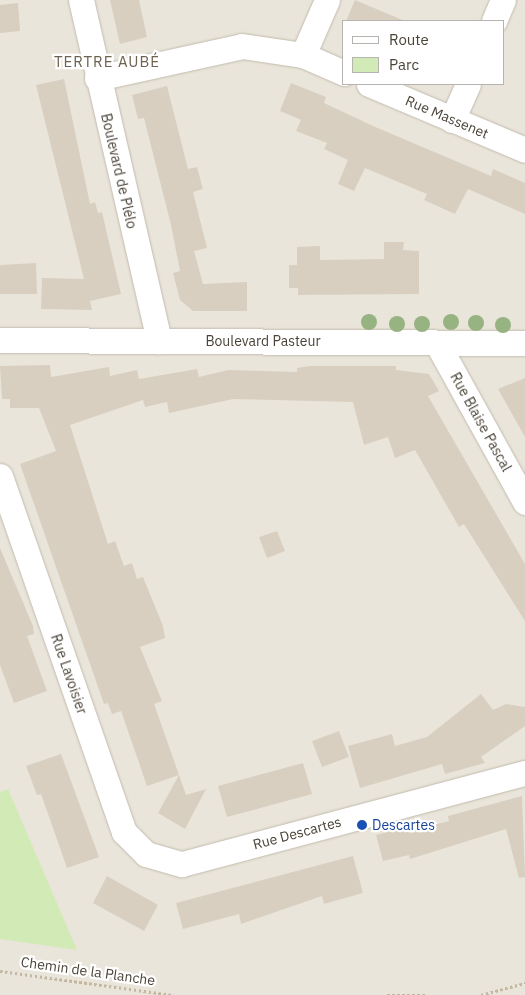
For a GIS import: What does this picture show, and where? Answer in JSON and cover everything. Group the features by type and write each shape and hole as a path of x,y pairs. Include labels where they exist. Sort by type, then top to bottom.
{"street":[{"name":"Boulevard de Plélo","path":"81,0 97,78 159,341"},
{"path":"303,55 327,0"},
{"path":"494,20 504,0"},
{"path":"97,78 242,46 303,55 342,72"},
{"name":"Rue Massenet","path":"371,85 525,150"},
{"path":"452,120 468,85"},
{"name":"Boulevard Pasteur","path":"0,340 525,343"},
{"name":"Rue Blaise Pascal","path":"437,343 525,502"},
{"name":"Rue Lavoisier","path":"0,476 124,832 155,859"},
{"name":"Rue Descartes","path":"155,859 182,864 525,773"}],"path":[{"name":"Chemin de la Planche","path":"0,971 173,995"},
{"path":"481,995 525,983"},
{"path":"387,995 426,995"}],"shaded area":[{"path":"0,0 525,0 525,995 0,995"}],"green space":[{"path":"8,789 77,950 0,939 0,792"}],"building":[{"path":"110,0 139,0 147,37 120,44"},
{"path":"355,0 403,20 346,20"},
{"path":"18,3 20,31 0,33 0,5"},
{"path":"64,79 90,204 95,202 98,213 102,212 121,294 90,301 92,310 41,309 42,278 84,279 36,85"},
{"path":"291,83 326,97 324,103 373,126 491,176 493,169 525,183 525,214 468,189 455,214 424,200 427,194 365,168 354,191 338,184 348,160 324,149 327,143 296,131 301,120 280,111"},
{"path":"167,86 188,169 197,167 203,189 193,192 207,248 194,251 203,284 247,282 247,311 193,311 180,300 173,273 180,271 171,225 144,118 138,119 132,95"},
{"path":"384,242 404,242 403,250 419,251 419,294 298,295 298,288 289,288 289,265 297,265 297,247 320,246 320,260 384,259"},
{"path":"36,263 37,294 0,294 0,265"},
{"path":"50,365 51,377 109,367 110,376 137,370 139,379 197,369 199,377 228,370 297,372 297,368 309,366 396,366 396,370 429,374 439,391 428,396 525,564 525,621 464,524 459,527 415,450 395,458 388,437 364,445 353,402 233,399 169,413 167,402 145,407 143,400 70,425 108,544 115,541 124,566 132,563 137,579 143,577 163,626 165,638 140,647 162,701 154,704 179,775 147,786 121,711 112,714 108,703 104,704 20,464 56,451 39,408 10,408 10,399 2,399 0,366"},
{"path":"525,378 525,437 498,389"},
{"path":"277,531 285,551 267,558 259,537"},
{"path":"0,548 33,626 34,634 27,636 47,691 14,703 0,665"},
{"path":"481,694 493,710 506,704 525,707 525,726 481,757 485,763 445,774 442,764 360,788 348,746 392,734 395,746 427,737"},
{"path":"339,731 349,757 322,767 312,741"},
{"path":"61,754 99,857 67,868 41,794 37,795 26,766"},
{"path":"303,763 312,794 227,817 218,786"},
{"path":"179,775 186,795 206,789 185,829 158,813"},
{"path":"522,796 525,877 519,878 506,829 410,859 409,855 383,861 376,835 406,827 407,832 449,821 448,816"},
{"path":"353,856 363,893 324,904 322,896 241,924 239,914 183,929 176,903"},
{"path":"107,876 158,905 144,931 93,903"}],"place":[{"name":"Descartes","path":"362,825"}],"district":[{"name":"TERTRE AUBÉ","path":"107,62"}]}
